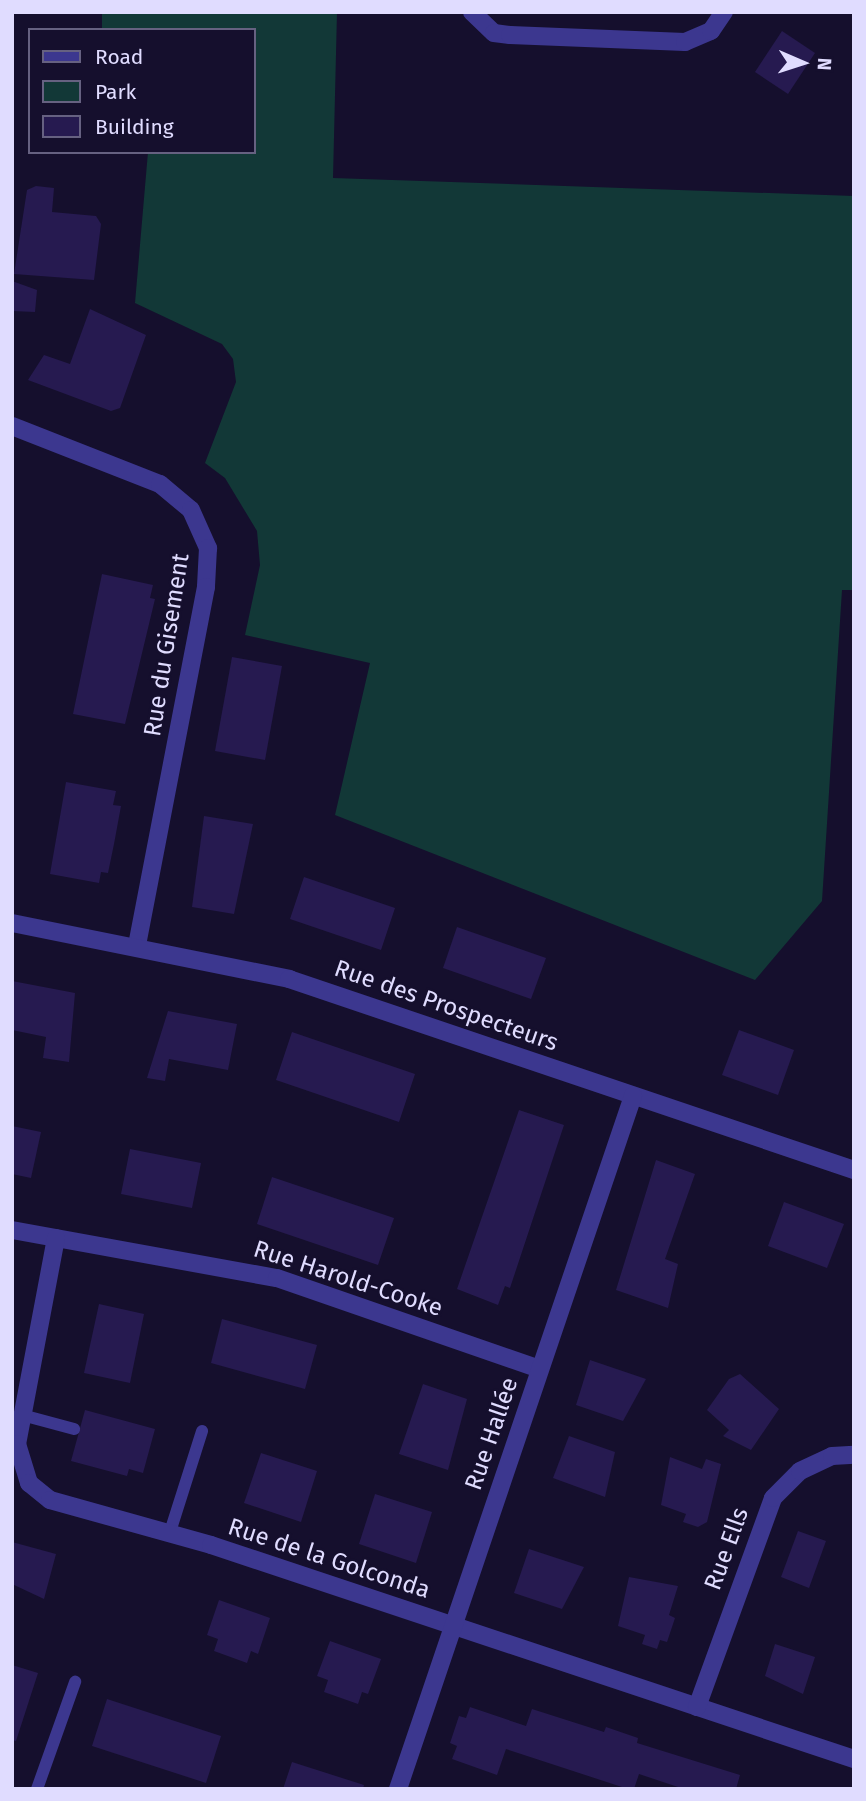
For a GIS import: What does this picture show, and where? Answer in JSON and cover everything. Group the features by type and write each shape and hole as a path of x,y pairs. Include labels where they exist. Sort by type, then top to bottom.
{"street":[{"path":"471,12 494,33 685,42 711,31 724,12"},
{"name":"Rue du Gisement","path":"12,426 160,484 191,510 208,548 206,587 138,946"},
{"name":"Rue des Prospecteurs","path":"12,923 138,946 289,979 854,1170"},
{"name":"Rue Hallée","path":"398,1789 633,1096"},
{"name":"Rue Harold-Cooke","path":"12,1230 277,1278 540,1369"},
{"name":"Rue de la Golconda","path":"56,1238 22,1415 18,1458 39,1493 170,1532 854,1759"},
{"name":"Rue Ells","path":"697,1707 773,1498 808,1467 854,1455"}],"lane":[{"path":"22,1415 74,1429"},
{"path":"170,1532 202,1431"},
{"path":"37,1789 75,1682"}],"green space":[{"path":"102,12 337,12 333,178 854,196 854,590 842,590 822,901 755,980 335,815 370,663 245,635 260,565 257,531 225,478 205,463 236,382 233,359 222,344 135,303 148,154 256,154 256,28 102,28"}],"building":[{"path":"782,31 815,53 788,94 755,72"},
{"path":"36,186 54,188 52,212 96,216 101,224 94,280 14,274 27,190"},
{"path":"12,281 37,290 35,312 12,311"},
{"path":"90,309 146,335 120,408 111,411 28,380 44,355 70,364"},
{"path":"102,574 153,585 150,598 155,599 125,724 73,714"},
{"path":"232,657 282,666 265,760 215,751"},
{"path":"66,782 116,791 113,805 121,806 108,873 101,872 99,883 50,874"},
{"path":"204,816 253,824 234,914 192,907"},
{"path":"304,877 395,908 381,950 290,919"},
{"path":"457,927 546,958 531,999 443,968"},
{"path":"12,981 75,993 69,1062 43,1058 46,1037 12,1030"},
{"path":"168,1011 237,1024 228,1070 169,1059 165,1081 147,1078"},
{"path":"739,1030 794,1050 778,1095 722,1075"},
{"path":"292,1032 415,1074 399,1122 276,1080"},
{"path":"519,1110 564,1125 510,1288 505,1286 498,1305 457,1289"},
{"path":"12,1126 41,1132 31,1178 12,1174"},
{"path":"130,1149 201,1163 192,1208 121,1194"},
{"path":"656,1160 695,1174 665,1259 678,1264 668,1308 616,1290"},
{"path":"272,1177 394,1218 378,1265 257,1224"},
{"path":"784,1202 844,1224 827,1268 768,1246"},
{"path":"99,1304 144,1314 130,1383 84,1373"},
{"path":"222,1319 317,1345 305,1389 211,1363"},
{"path":"590,1360 646,1379 623,1421 576,1405"},
{"path":"740,1374 779,1409 751,1450 723,1436 729,1430 707,1410 729,1379"},
{"path":"423,1384 467,1399 448,1470 399,1454"},
{"path":"85,1410 155,1429 143,1473 129,1469 127,1476 71,1461"},
{"path":"569,1436 615,1452 605,1497 553,1478"},
{"path":"261,1453 317,1471 301,1522 244,1503"},
{"path":"670,1457 702,1469 706,1459 721,1464 707,1522 698,1527 683,1522 686,1514 661,1505"},
{"path":"375,1494 432,1512 416,1563 359,1544"},
{"path":"798,1531 826,1541 809,1588 781,1577"},
{"path":"12,1542 56,1554 44,1599 12,1584"},
{"path":"529,1549 584,1567 562,1609 514,1593"},
{"path":"629,1577 678,1586 669,1615 675,1618 667,1642 660,1640 657,1649 642,1644 645,1635 618,1626"},
{"path":"219,1600 270,1618 258,1654 251,1651 247,1663 214,1651 218,1639 207,1635"},
{"path":"330,1641 381,1659 368,1694 362,1692 358,1704 324,1692 328,1680 317,1676"},
{"path":"775,1644 815,1657 803,1694 765,1676"},
{"path":"12,1665 38,1673 16,1741 12,1740"},
{"path":"107,1699 221,1736 206,1783 92,1746"},
{"path":"470,1707 526,1726 532,1709 604,1732 606,1727 638,1738 637,1743 740,1775 736,1789 684,1789 639,1774 634,1789 628,1789 506,1749 497,1775 452,1759 457,1746 450,1743 459,1716 466,1718"},
{"path":"292,1762 364,1785 363,1789 283,1789"}]}
